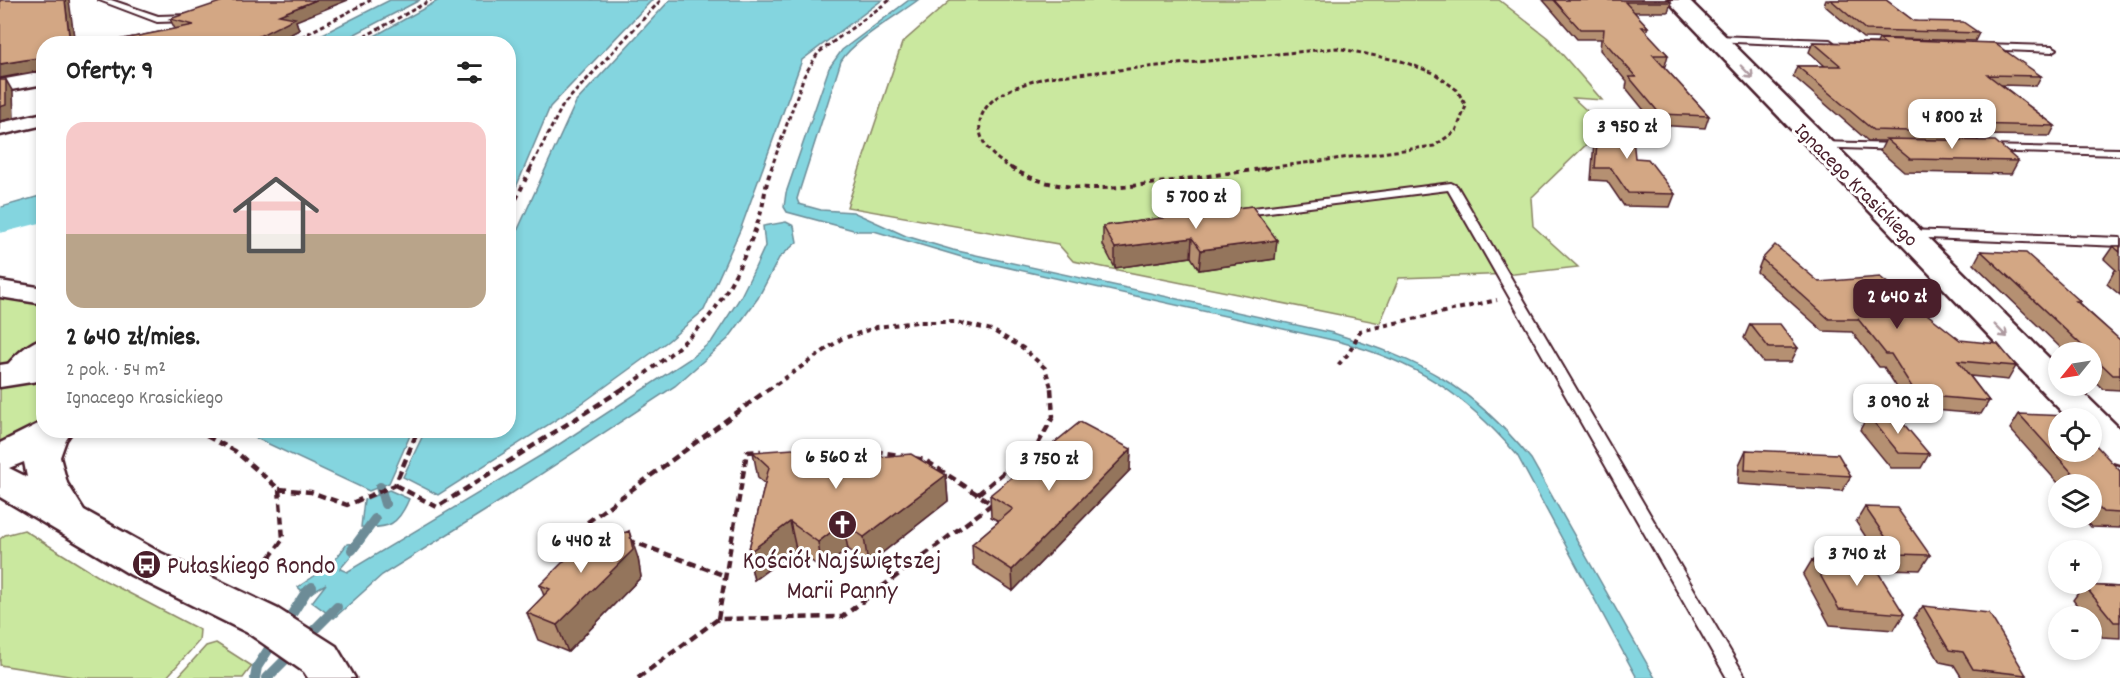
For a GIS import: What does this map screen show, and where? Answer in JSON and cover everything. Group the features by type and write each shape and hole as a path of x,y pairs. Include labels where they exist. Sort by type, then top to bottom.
{"street":[{"name":"Ignacego Krasickiego","path":"1677,0 2078,408"},
{"path":"0,86 36,79"},
{"path":"0,129 36,121"},
{"path":"0,290 36,295"},
{"path":"20,372 36,355"},
{"path":"2102,433 2120,451"},
{"path":"0,458 40,438"},
{"path":"49,438 41,457 48,484 70,519"},
{"path":"0,479 146,564 248,615 326,668"}],"lane":[{"path":"103,0 157,19 198,16"},
{"path":"1715,39 1843,43"},
{"path":"1970,47 2052,49"},
{"path":"1818,145 1911,147"},
{"path":"1969,149 2120,153"},
{"path":"1220,216 1451,186 1737,678"},
{"path":"1906,234 2120,242"}],"path":[{"path":"303,36 371,0"},
{"path":"366,36 431,0"},
{"path":"516,199 563,105 661,0"},
{"path":"395,485 437,507 645,375 707,319 736,273 761,213 765,184 804,76 818,53 890,0"},
{"path":"1337,48 1403,60 1430,72 1455,88 1466,106 1461,124 1449,139 1434,146 1110,189 1081,189 1040,179 1003,164 984,144 978,125 984,109 1016,87 1048,77 1337,48"},
{"path":"1338,365 1353,346 1360,331 1515,296"},
{"path":"726,576 585,524 813,357 841,339 878,327 917,322 955,322 992,330 1023,348 1045,368 1052,390 1053,417 1038,444 978,494"},
{"path":"210,438 235,452 279,489 311,492 347,505 395,485 415,438"},
{"path":"638,678 718,619 842,617 992,504 926,460 859,447 837,448"},
{"path":"718,619 747,452 770,451"},
{"path":"248,615 283,539 279,489"}],"green space":[{"path":"951,0 1499,0 1548,38 1602,100 1573,98 1597,120 1593,138 1531,198 1533,226 1578,267 1514,274 1399,278 1380,323 1073,261 1058,244 847,207 902,43"},
{"path":"0,297 24,300 36,304 35,344 22,355 0,365"},
{"path":"36,380 36,428 0,446 0,385"},
{"path":"24,530 104,580 200,630 199,641 166,678 81,678 0,665 0,539 5,535"},
{"path":"216,643 252,666 243,678 177,678 206,646"}],"water":[{"path":"390,0 420,0 351,36 319,36"},
{"path":"439,0 652,0 550,107 516,187 516,36 375,36"},
{"path":"670,0 882,0 802,60 741,228 704,310 668,341 584,402 438,495 403,477 422,438 516,438 516,234 576,102"},
{"path":"909,0 918,0 865,37 841,61 797,199 799,204 821,210 853,212 906,236 953,250 1333,333 1394,354 1443,379 1487,412 1531,459 1655,678 1637,678 1517,455 1478,414 1458,397 1415,370 1365,349 1337,341 965,258 874,231 857,231 787,212 784,207 786,193 829,68 842,50"},
{"path":"36,197 36,222 4,231 2,207"},
{"path":"786,222 794,226 797,242 779,258 758,298 728,339 675,386 488,509 382,575 334,618 312,602 326,584 306,595 298,587 332,564 347,544 362,543 340,569 347,572 555,447 688,360 712,341 740,298 765,246 763,226"},
{"path":"256,438 409,438 389,483 369,491"},
{"path":"389,490 409,499 401,515 386,526 361,527 364,500"}],"building":[{"path":"0,0 65,0 69,36 36,36 36,58 0,64"},
{"path":"226,0 316,0 279,15 295,18 259,36 138,36 194,25 170,19"},
{"path":"1554,0 1669,0 1671,2 1625,2 1648,27 1642,27 1668,55 1653,55 1709,116 1660,114 1629,77 1636,77 1603,40 1604,29 1580,29"},
{"path":"1831,0 1886,0 1914,21 1963,22 1979,33 1866,30"},
{"path":"1879,39 1994,43 2041,76 1988,75 2055,126 1971,124 1982,133 1873,130 1797,66 1841,66 1813,42 1885,44"},
{"path":"0,80 6,80 6,105 0,107"},
{"path":"1599,117 1618,118 1633,138 1635,158 1648,159 1675,194 1628,193 1611,168 1595,168"},
{"path":"1886,139 1995,141 2018,161 1910,159"},
{"path":"1252,206 1277,240 1201,250 1192,238 1115,248 1103,226"},
{"path":"1775,245 1819,282 1880,277 1960,340 1998,344 2016,366 1958,361 1989,401 1917,395 1891,354 1886,354 1858,319 1829,319 1762,259"},
{"path":"1981,251 2026,253 2080,301 2076,301 2120,340 2120,375 2113,375 2102,364 2102,342 2078,342"},
{"path":"1750,324 1780,324 1798,348 1769,348"},
{"path":"2019,414 2048,415 2048,446"},
{"path":"1868,415 1897,416 1929,454 1899,453"},
{"path":"1080,422 1131,449 1012,570 972,544 1013,509 990,495"},
{"path":"849,445 868,458 911,454 946,475 864,537 843,523 818,542 790,522 748,553 769,467 753,452"},
{"path":"1746,450 1838,454 1851,476 1745,470"},
{"path":"2102,452 2120,471 2120,513 2102,511 2102,474 2073,474 2062,462 2102,462"},
{"path":"1865,507 1897,508 1930,555 1897,554"},
{"path":"597,528 615,536 629,531 633,550 557,625 527,613 550,589 540,585"},
{"path":"1812,560 1873,564 1904,614 1839,609"},
{"path":"2102,586 2120,587 2120,622 2114,622 2091,594 2102,594"},
{"path":"1923,606 1989,613 2026,675 1973,669 1963,652 1949,650"}],"waterway":[{"path":"0,221 36,211"},
{"path":"380,487 385,504"},
{"path":"352,550 375,519"},
{"path":"285,625 306,592 312,587"},
{"path":"306,638 337,607"},
{"path":"255,678 257,667 274,641"},
{"path":"267,678 293,652"}],"place":[{"name":"Kościół Najświętszej Marii Panny","path":"842,525"},
{"name":"Pułaskiego Rondo","path":"146,564"}]}
